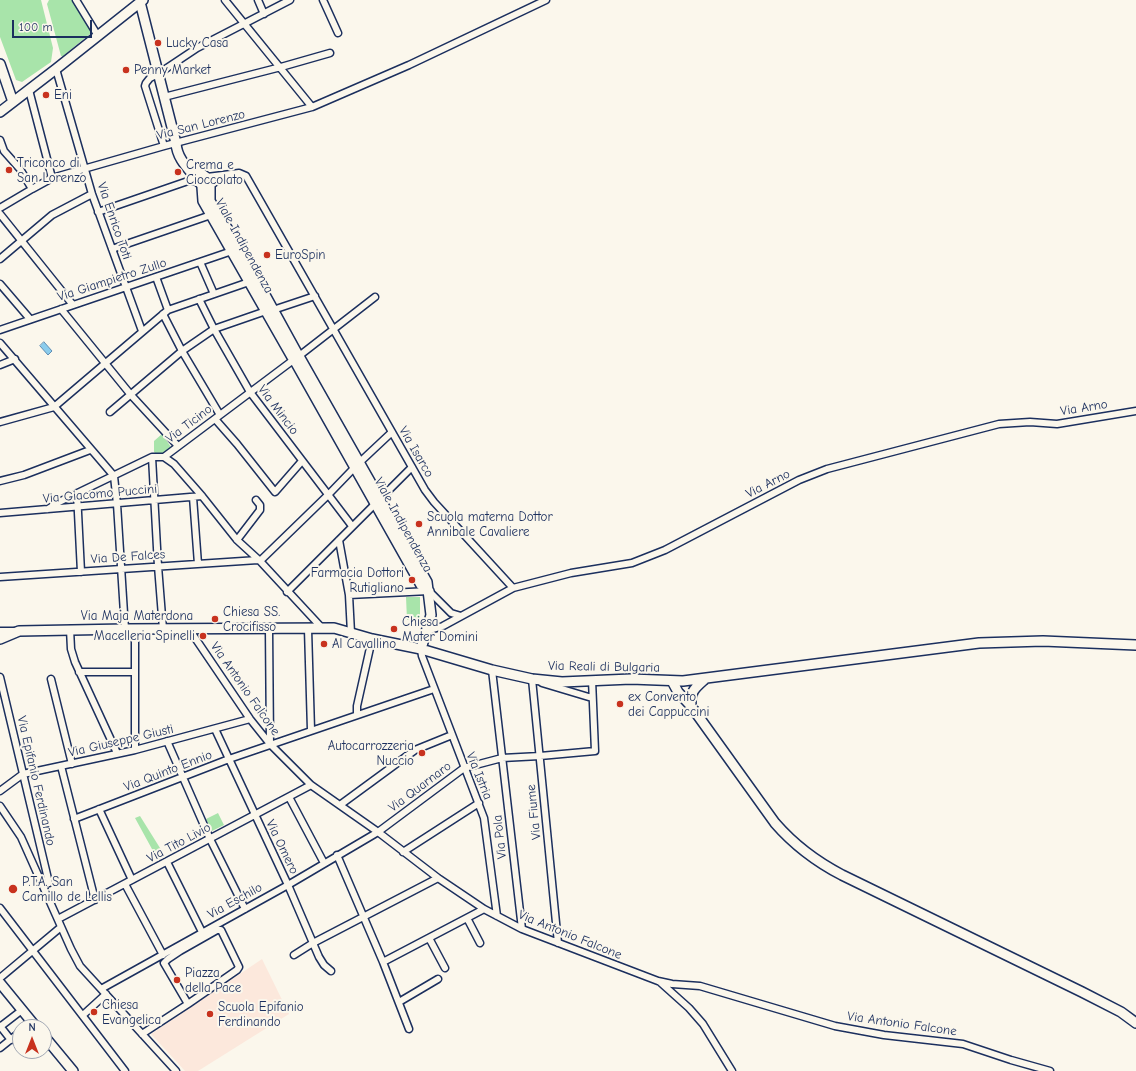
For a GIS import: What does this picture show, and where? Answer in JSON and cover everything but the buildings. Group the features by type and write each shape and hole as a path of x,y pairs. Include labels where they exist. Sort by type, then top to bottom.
{"main road":[{"path":"0,112 141,1 177,152 189,172 205,183"},
{"path":"0,64 12,102"},
{"name":"Viale Indipendenza","path":"205,183 203,201 249,282 269,310"},
{"name":"Viale Indipendenza","path":"205,183 210,201 237,244 269,310 296,359 378,501 427,582 431,615 421,649"},
{"name":"Via Maja Materdona","path":"0,639 19,630 334,628 372,639 421,649"},
{"name":"Via Reali di Bulgaria","path":"421,649 492,670 534,679 562,682 644,679 672,682 979,643 1043,641 1136,645"},
{"path":"690,696 705,679"},
{"path":"683,681 690,696 691,706"},
{"path":"672,682 678,692 691,706 774,823 786,837 806,854 842,875 1082,992 1121,1012 1136,1023"},
{"path":"0,983 28,1019"},
{"path":"52,1046 72,1071"}],"street":[{"path":"76,0 98,36"},
{"path":"225,0 312,107"},
{"path":"258,0 264,14"},
{"path":"164,146 145,86 150,78 197,48 290,0"},
{"path":"323,0 338,33"},
{"name":"Via San Lorenzo","path":"0,208 52,178 164,146 312,107 409,64 546,0"},
{"path":"164,97 330,53"},
{"name":"Via Enrico Toti","path":"56,69 92,194 142,331"},
{"path":"29,90 52,178"},
{"path":"0,140 4,150 20,169 32,189"},
{"name":"Via Isarco","path":"205,183 239,173 246,176 412,467 434,502 513,588"},
{"path":"98,212 188,181 205,183"},
{"path":"0,259 52,215 92,194"},
{"path":"0,214 73,305"},
{"path":"112,249 212,215"},
{"name":"Via Giampietro Zullo","path":"0,330 232,251"},
{"path":"200,262 214,294"},
{"path":"156,277 166,312 182,351 217,417 275,492 302,461"},
{"path":"0,422 54,407 166,312 249,282"},
{"path":"0,284 30,319"},
{"path":"110,412 182,351 214,329 315,296"},
{"name":"Via Ticino","path":"48,509 77,493 152,457 164,457 296,359 374,297"},
{"name":"Via Mincio","path":"199,299 214,329 250,392 352,526"},
{"path":"61,309 131,395 178,446"},
{"path":"0,342 90,450 114,476 124,629"},
{"path":"0,365 15,359"},
{"name":"Via Arno","path":"427,631 443,626 513,588 571,573 632,563 665,550 799,480 827,469 999,424 1030,422 1058,424 1136,411"},
{"path":"259,561 328,495 357,464 392,432"},
{"path":"0,481 24,476 90,450"},
{"path":"152,457 163,629"},
{"path":"164,457 174,464 238,540 322,628"},
{"path":"288,592 412,467"},
{"path":"77,493 81,572"},
{"name":"Via Giacomo Puccini","path":"0,513 202,496"},
{"path":"193,497 198,564"},
{"path":"238,540 260,510 260,505 256,500"},
{"path":"339,540 349,595 351,633"},
{"name":"Via De Falces","path":"0,577 121,568 259,561"},
{"path":"349,595 429,591 451,613 461,616"},
{"path":"308,628 311,730"},
{"path":"70,629 71,649 79,672 117,753"},
{"path":"135,629 135,750"},
{"name":"Via Antonio Falcone","path":"189,629 250,720 270,744 311,785 378,832 438,878 484,909 522,929 658,981 672,984 700,986 835,1026 884,1035 963,1044 1050,1071"},
{"path":"269,629 270,744"},
{"name":"Via Maja Materdona","path":"0,631 19,630"},
{"path":"357,716 357,706 372,639"},
{"name":"Via Istria","path":"421,649 422,656 434,689 484,818 497,916"},
{"name":"Via Pola","path":"492,670 522,929"},
{"path":"79,672 135,672"},
{"name":"Via Epifanio Ferdinando","path":"0,677 3,698 49,882 42,884"},
{"path":"51,679 72,764"},
{"name":"Via Reali di Bulgaria","path":"534,679 542,683 592,698"},
{"name":"Via Fiume","path":"534,679 558,943"},
{"path":"592,680 592,698"},
{"name":"Via Quinto Ennio","path":"74,819 183,776 270,744 434,689"},
{"name":"Via Quarnaro","path":"378,832 464,768 502,758 595,751 592,698"},
{"name":"Via Giuseppe Giusti","path":"0,791 23,774 135,750 250,720"},
{"name":"Via Omero","path":"215,729 288,885 319,957 324,965 331,971"},
{"path":"340,805 414,750 452,734"},
{"path":"167,741 210,839 245,909"},
{"path":"61,766 95,900"},
{"name":"Via Tito Livio","path":"58,920 311,785"},
{"path":"289,797 324,863"},
{"path":"403,852 478,804"},
{"path":"0,806 21,838 80,966 176,1071"},
{"path":"99,809 132,880"},
{"name":"Via Eschilo","path":"101,989 163,955 179,949 202,932 288,885 378,832"},
{"path":"337,856 383,962 409,1029"},
{"path":"167,862 202,932"},
{"path":"294,955 313,943 364,918 438,878"},
{"path":"125,884 163,955"},
{"path":"0,908 125,1071"},
{"path":"383,962 484,909"},
{"path":"467,918 480,943"},
{"path":"0,978 61,927"},
{"path":"142,1034 188,1004 237,970 239,967 221,930 217,930 179,949 164,963 188,1004"},
{"path":"429,938 445,968"},
{"path":"399,1002 438,979"},
{"path":"658,981 689,1008 703,1024 732,1071"},
{"path":"83,1015 106,994"},
{"path":"0,1048 11,1040 0,1027 22,1010"}],"shaded area":[{"path":"262,959 289,1014 198,1071 185,1071 151,1034"}],"green space":[{"path":"0,0 41,0 53,48 51,62 22,82 16,80 0,37"},
{"path":"49,0 74,0 91,33 63,56 61,56 47,4"},
{"path":"162,434 171,447 163,454 156,454 154,452 154,441"},
{"path":"406,597 420,597 420,620 407,620"},
{"path":"218,813 224,825 212,831 206,819"},
{"path":"140,816 165,856 158,860 135,818"}],"water":[{"path":"44,342 52,351 48,355 40,346"}],"place":[{"name":"Lucky Casa","path":"158,43"},
{"name":"Penny Market","path":"126,70"},
{"name":"Eni","path":"46,95"},
{"name":"Triconco di San Lorenzo","path":"9,170"},
{"name":"Crema e Cioccolato","path":"178,172"},
{"name":"EuroSpin","path":"267,255"},
{"name":"Scuola materna Dottor Annibale Cavaliere","path":"419,524"},
{"name":"Farmacia Dottori Rutigliano","path":"412,580"},
{"name":"Chiesa SS. Crocifisso","path":"215,619"},
{"name":"Chiesa Mater Domini","path":"394,629"},
{"name":"Macelleria Spinelli","path":"203,636"},
{"name":"Al Cavallino","path":"324,644"},
{"name":"ex Convento dei Cappuccini","path":"620,704"},
{"name":"Autocarrozzeria Nuccio","path":"422,753"},
{"name":"P.T.A. San Camillo de Lellis","path":"13,889"},
{"name":"Piazza della Pace","path":"177,980"},
{"name":"Chiesa Evangelica","path":"94,1012"},
{"name":"Scuola Epifanio Ferdinando","path":"210,1014"}]}
